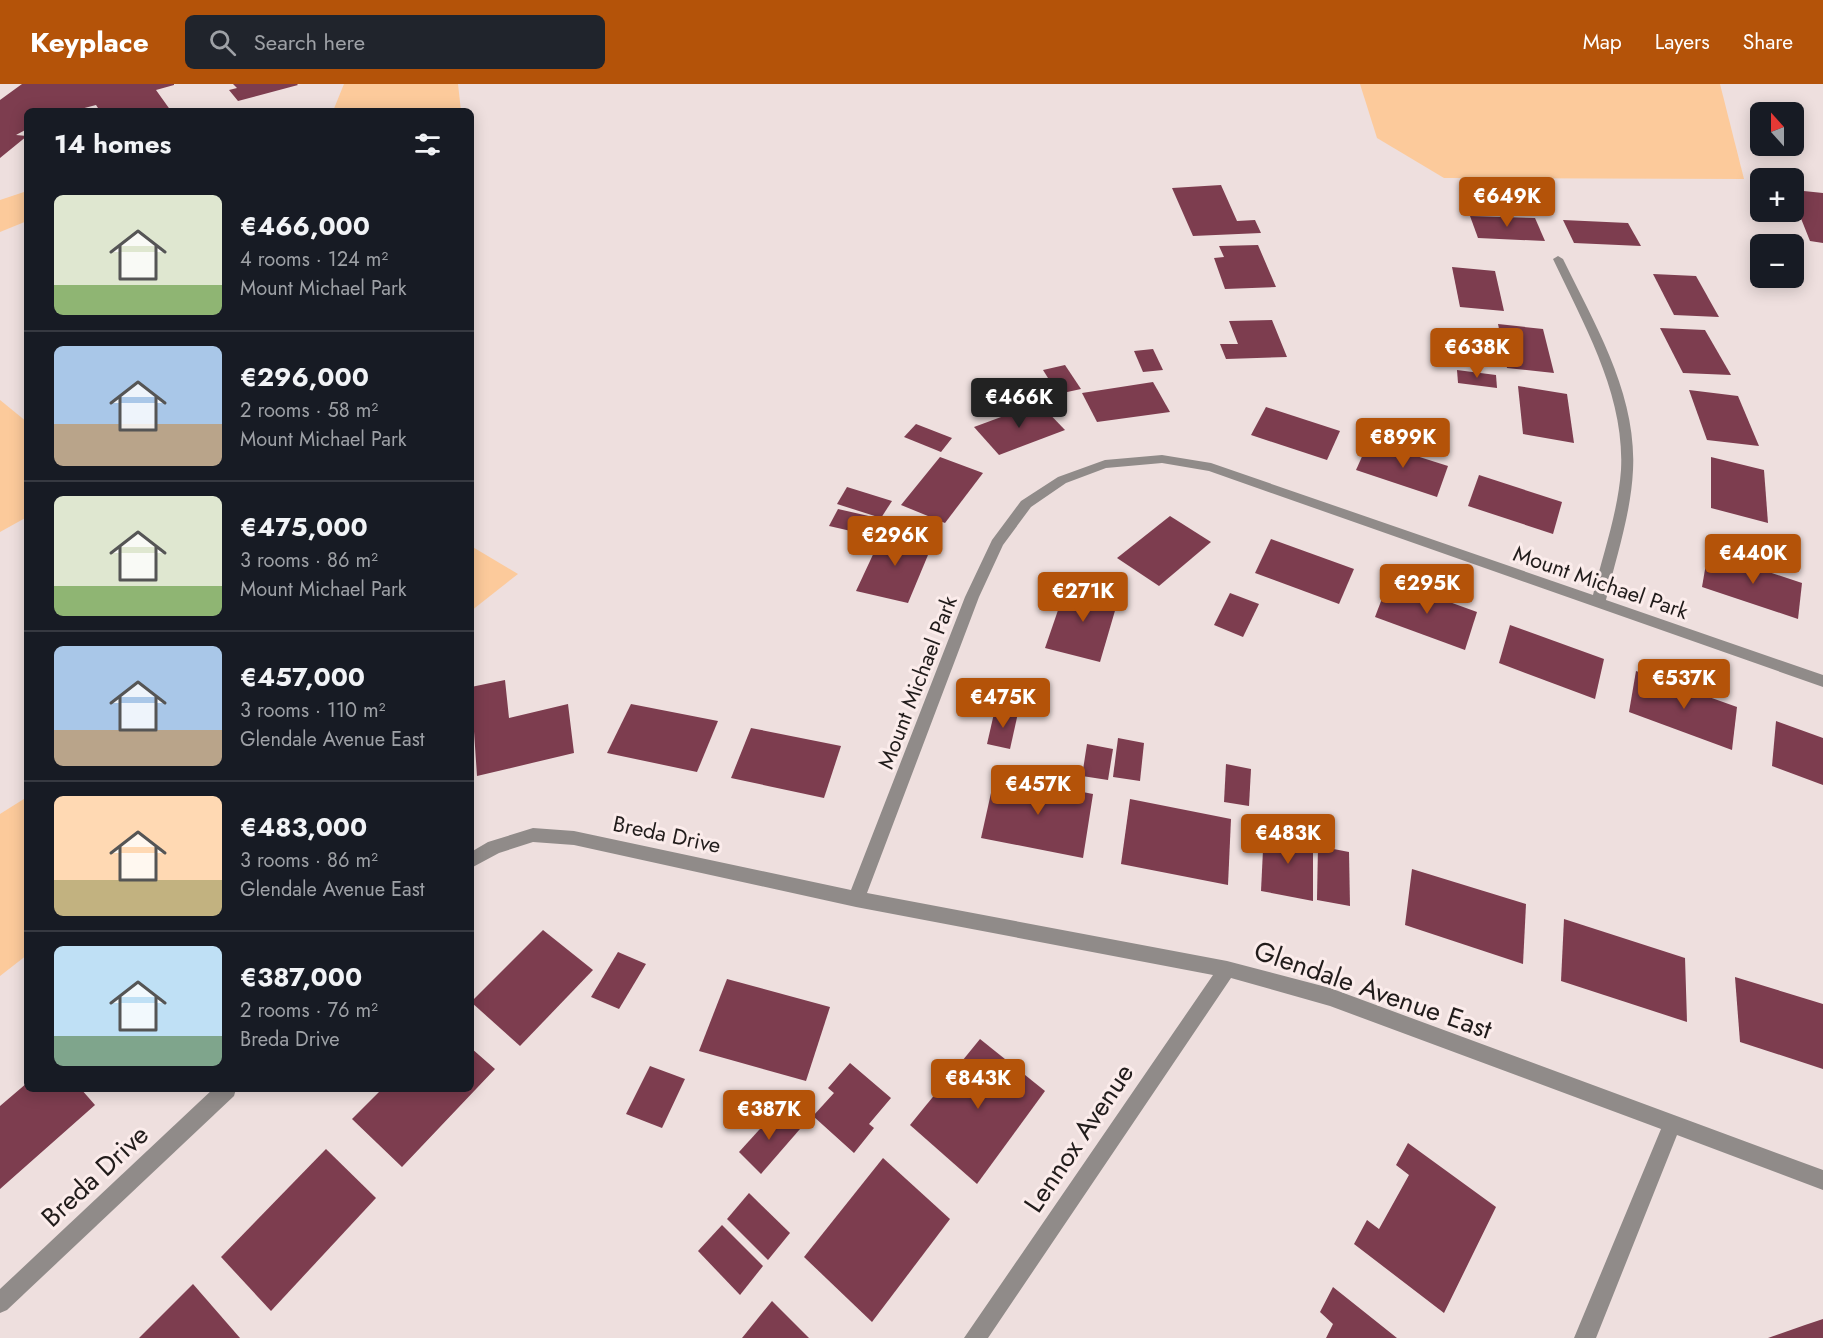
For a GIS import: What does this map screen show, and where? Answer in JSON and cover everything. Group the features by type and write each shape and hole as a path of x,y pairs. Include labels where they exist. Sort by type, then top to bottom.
{"street":[{"path":"1558,259 1604,360 1620,407 1626,441 1627,469 1622,504 1598,603"},
{"name":"Mount Michael Park","path":"856,899 972,597 997,543 1026,504 1062,480 1105,464 1162,459 1211,467 1823,681"},
{"name":"Breda Drive","path":"474,859 494,847 533,835 574,838 856,899"},
{"name":"Glendale Avenue East","path":"856,899 1227,969 1330,998 1823,1180"},
{"name":"Lennox Avenue","path":"975,1338 1227,969"},
{"name":"Breda Drive","path":"0,1303 224,1092"},
{"path":"1585,1338 1672,1125"}],"shaded area":[{"path":"344,84 458,84 461,108 334,108"},
{"path":"1360,84 1720,84 1744,179 1444,178 1377,138"},
{"path":"24,192 24,222 0,232 0,200"},
{"path":"0,400 24,420 24,519 0,532"},
{"path":"474,548 518,574 474,609"},
{"path":"24,799 24,957 0,976 0,814"}],"building":[{"path":"22,84 174,84 156,90 169,108 98,108 96,105 84,108 24,108 24,131 16,135 24,136 24,138 0,158 0,100"},
{"path":"233,84 298,85 238,101 229,90 237,88"},
{"path":"1221,185 1237,221 1255,220 1261,233 1193,236 1172,188"},
{"path":"1804,191 1823,193 1823,243 1810,241 1802,222"},
{"path":"1470,216 1535,218 1545,241 1478,238"},
{"path":"1563,220 1628,223 1641,246 1574,243"},
{"path":"1258,245 1276,287 1225,289 1214,258 1224,257 1219,246"},
{"path":"1452,267 1495,271 1504,311 1460,307"},
{"path":"1653,274 1696,276 1719,317 1674,315"},
{"path":"1272,320 1287,357 1226,359 1220,344 1238,344 1229,321"},
{"path":"1498,324 1543,329 1554,373 1507,368"},
{"path":"1660,328 1705,330 1731,375 1683,373"},
{"path":"1153,349 1163,370 1143,372 1134,351"},
{"path":"1065,365 1081,389 1058,394 1043,370"},
{"path":"1457,370 1496,375 1497,388 1458,383"},
{"path":"1153,382 1170,412 1097,422 1082,393"},
{"path":"1518,386 1567,394 1574,443 1523,434"},
{"path":"1689,390 1738,396 1759,446 1707,440"},
{"path":"1039,403 1065,430 999,455 974,427"},
{"path":"1266,407 1340,431 1327,460 1251,435"},
{"path":"916,424 952,438 941,452 904,437"},
{"path":"1369,441 1448,466 1437,497 1356,470"},
{"path":"940,457 983,473 945,523 901,505"},
{"path":"1711,457 1764,470 1768,523 1711,508"},
{"path":"1479,475 1562,502 1553,534 1468,506"},
{"path":"847,487 892,501 881,518 837,504"},
{"path":"838,509 873,517 864,534 829,526"},
{"path":"1170,516 1211,542 1159,586 1117,558"},
{"path":"884,531 933,543 908,603 856,591"},
{"path":"1271,539 1354,569 1339,604 1255,573"},
{"path":"1708,552 1802,583 1798,619 1702,587"},
{"path":"1389,580 1477,612 1465,650 1375,617"},
{"path":"1067,584 1119,597 1100,662 1045,648"},
{"path":"1230,593 1259,604 1243,637 1214,625"},
{"path":"1510,625 1604,659 1595,699 1499,663"},
{"path":"1636,671 1737,707 1732,750 1629,712"},
{"path":"505,680 509,718 568,704 574,753 477,776 474,686"},
{"path":"631,704 718,721 697,772 607,753"},
{"path":"995,709 1018,713 1010,749 987,744"},
{"path":"1776,721 1823,738 1823,785 1772,766"},
{"path":"751,728 841,746 824,798 731,778"},
{"path":"1118,738 1144,743 1140,781 1113,777"},
{"path":"1087,744 1113,749 1108,780 1082,776"},
{"path":"1226,764 1251,769 1249,806 1224,802"},
{"path":"995,775 1093,794 1083,858 981,838"},
{"path":"1130,799 1231,819 1228,885 1121,864"},
{"path":"1264,829 1313,838 1313,901 1261,891"},
{"path":"1318,846 1349,852 1350,906 1317,900"},
{"path":"1412,869 1526,904 1523,964 1405,925"},
{"path":"1564,919 1685,958 1687,1022 1561,981"},
{"path":"543,930 593,970 520,1046 474,1005 474,999"},
{"path":"618,952 646,964 619,1009 591,997"},
{"path":"1735,977 1823,1004 1823,1069 1740,1042"},
{"path":"727,979 830,1007 806,1081 699,1051"},
{"path":"980,1039 1045,1091 977,1184 910,1125"},
{"path":"474,1051 495,1069 474,1091"},
{"path":"850,1063 891,1098 869,1124 874,1128 854,1153 813,1116 834,1093 828,1088"},
{"path":"650,1066 685,1079 662,1128 626,1114"},
{"path":"24,1086 24,1092 84,1092 95,1105 0,1189 0,1106"},
{"path":"379,1092 473,1092 402,1167 352,1119"},
{"path":"778,1109 800,1129 761,1174 739,1152"},
{"path":"1408,1143 1496,1207 1444,1313 1354,1244 1367,1220 1379,1229 1409,1175 1396,1165"},
{"path":"326,1149 376,1198 271,1311 221,1257"},
{"path":"883,1158 950,1219 872,1322 804,1257"},
{"path":"749,1193 790,1233 768,1260 727,1219"},
{"path":"722,1225 763,1266 740,1295 698,1251"},
{"path":"193,1284 240,1338 139,1338"},
{"path":"1333,1287 1397,1338 1326,1338 1333,1324 1320,1312"},
{"path":"772,1301 809,1338 742,1338"},
{"path":"1823,1319 1823,1338 1768,1338 1805,1325"}]}
